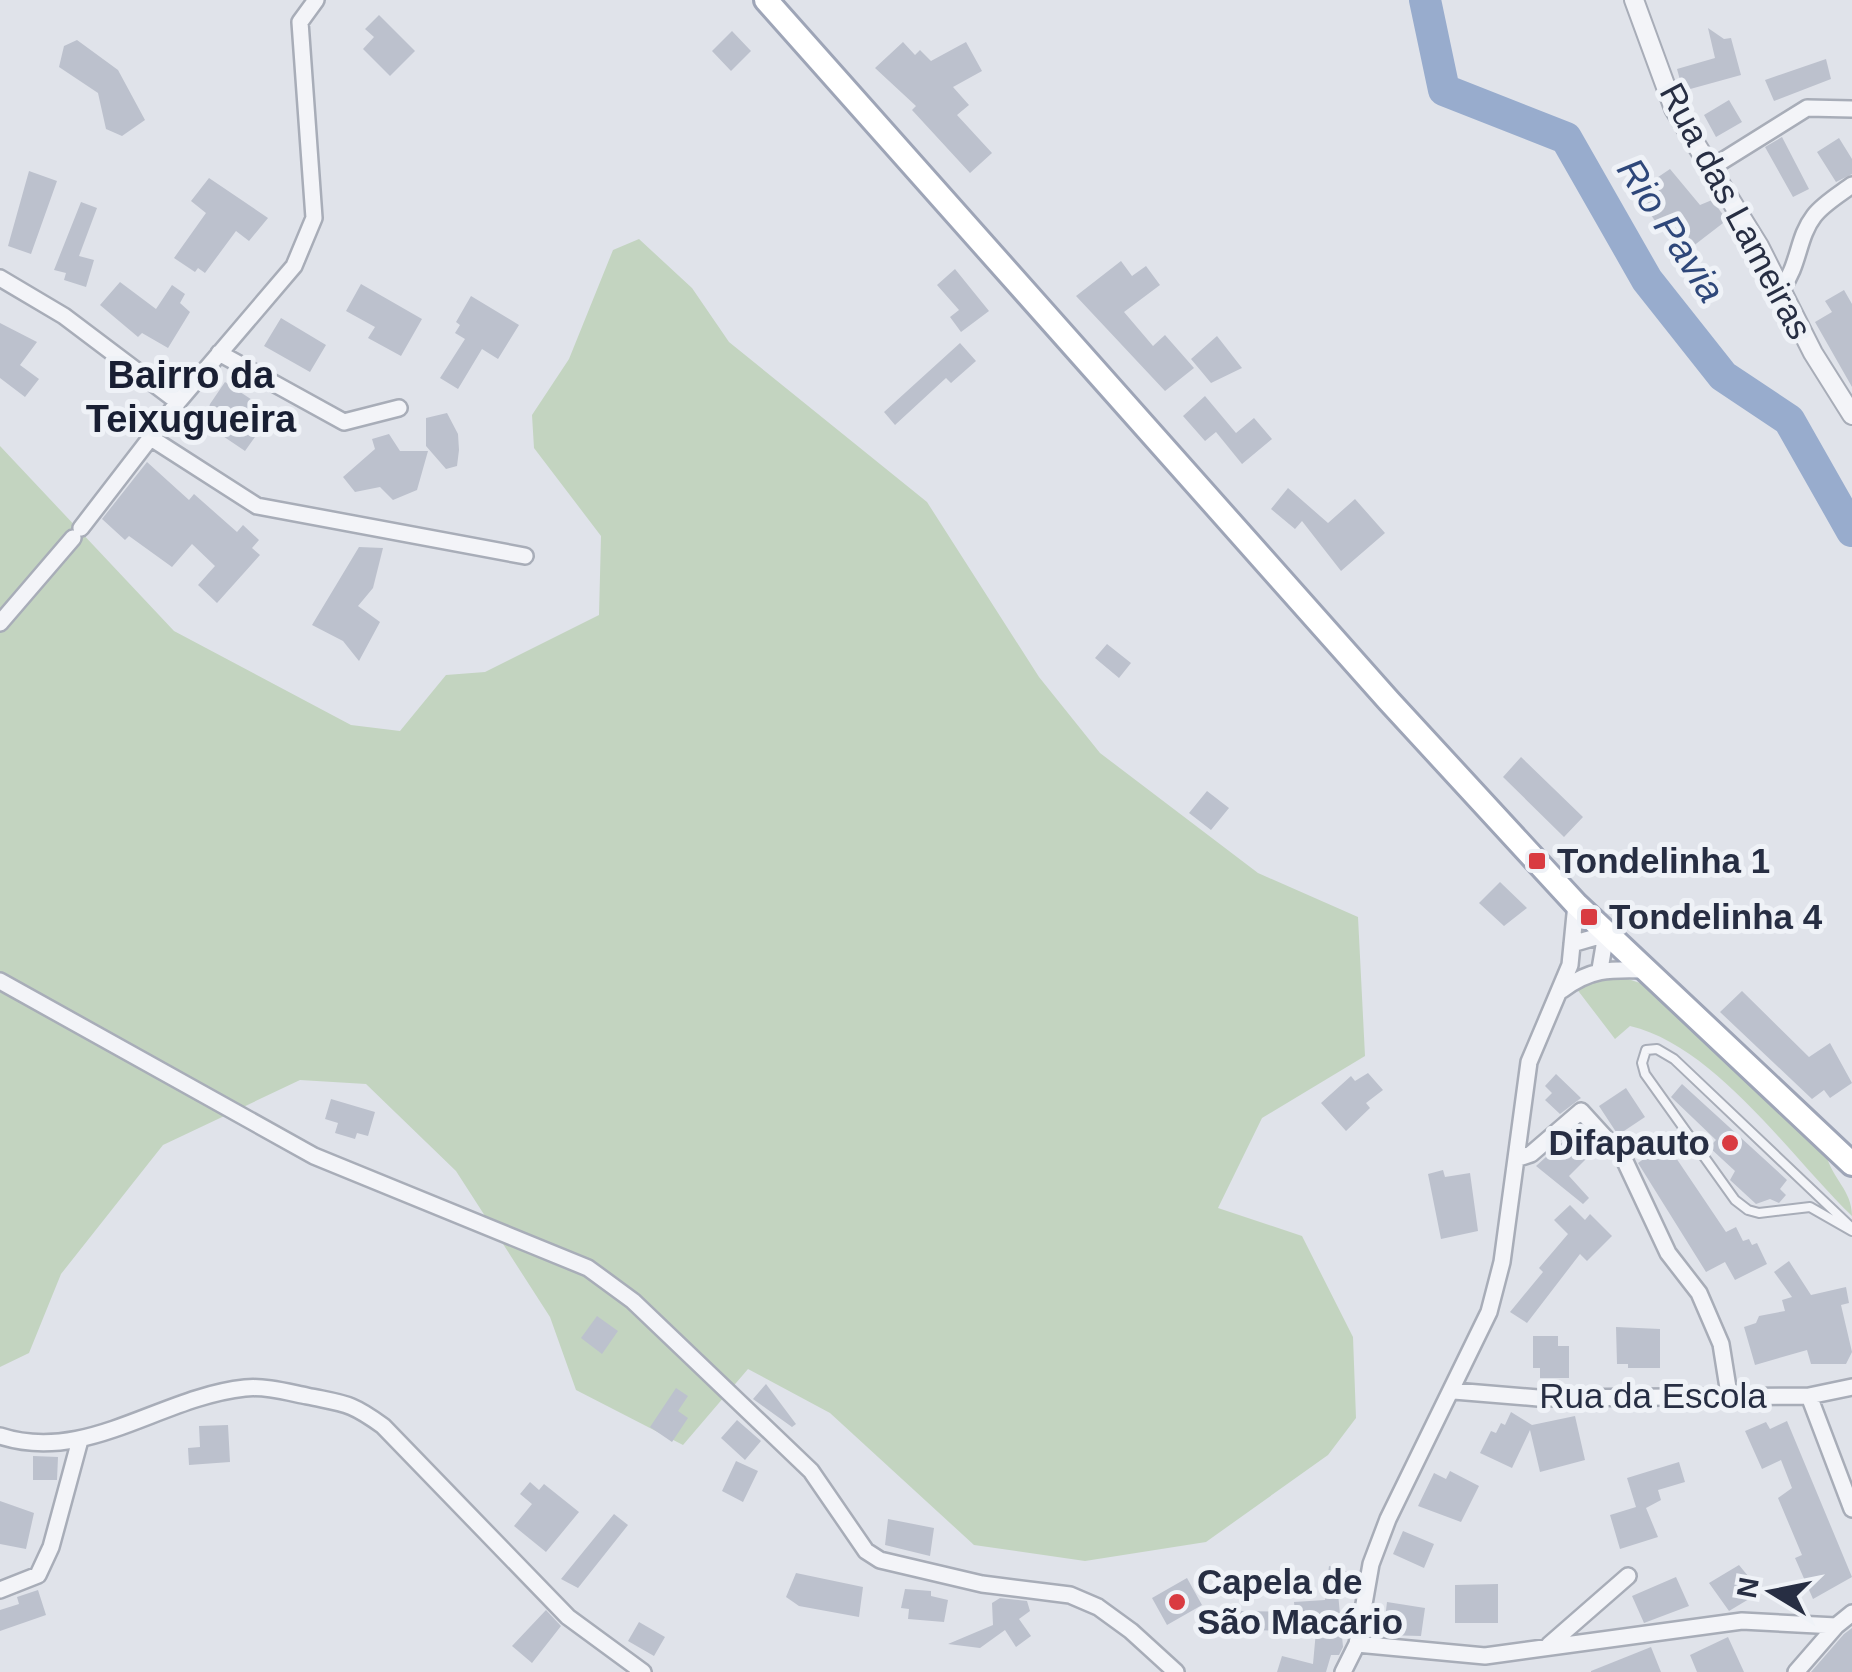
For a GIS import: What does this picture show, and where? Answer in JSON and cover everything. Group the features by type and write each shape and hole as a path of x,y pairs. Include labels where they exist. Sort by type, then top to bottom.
{"main road":[{"path":"766,0 1389,701 1576,904 1852,1164"}],"street":[{"path":"0,624 77,533 178,402 294,266 314,218 300,22 316,0"},
{"name":"Rua das Lameiras","path":"1634,0 1674,109 1852,415"},
{"path":"1711,168 1807,108 1852,109"},
{"path":"1781,290 1796,270 1802,238 1814,215 1852,185"},
{"path":"0,278 64,316 178,402"},
{"path":"219,353 344,422 399,408"},
{"path":"151,438 257,506 525,556"},
{"path":"1343,1672 1357,1644 1371,1564 1388,1519 1454,1391 1489,1312 1502,1262 1529,1062 1539,1028 1559,992 1572,944 1576,904"},
{"path":"1572,944 1606,934 1600,969"},
{"path":"1559,992 1583,974 1600,969 1644,970"},
{"path":"0,980 314,1156 390,1183 588,1268 633,1300 811,1471 866,1551 880,1560 982,1584 1070,1595 1098,1607 1176,1672"},
{"path":"1516,1159 1531,1154 1582,1111 1592,1122 1623,1157 1668,1253 1699,1293 1721,1344 1729,1394"},
{"path":"0,1436 28,1445 58,1446 187,1400 248,1387 350,1402 384,1426 568,1616 643,1672"},
{"name":"Rua da Escola","path":"1454,1391 1538,1398 1808,1396 1852,1387"},
{"path":"1808,1396 1852,1509"},
{"path":"0,1590 38,1575 52,1547 80,1440"},
{"path":"1549,1645 1628,1576"},
{"path":"1796,1672 1852,1613"},
{"path":"1357,1644 1485,1656 1742,1620 1836,1626"}],"lane":[{"path":"1657,1049 1674,1058 1852,1230 1810,1207 1759,1213 1735,1200 1645,1074 1642,1064 1646,1050 1657,1049"},
{"path":"1834,1147 1852,1180"}],"green space":[{"path":"639,239 692,288 729,342 927,502 1039,677 1100,753 1258,873 1358,917 1365,1056 1262,1118 1218,1208 1302,1236 1353,1337 1356,1418 1328,1455 1206,1542 1085,1561 974,1545 830,1413 748,1369 683,1445 576,1390 550,1317 456,1171 366,1084 300,1080 163,1145 61,1274 29,1353 0,1367 0,446 174,631 351,725 400,731 446,675 485,672 599,615 601,536 534,448 532,415 569,359 613,250"},
{"path":"1610,973 1643,984 1826,1154 1849,1199 1852,1216 1750,1106 1692,1056 1661,1037 1630,1026 1615,1039 1576,988"}],"building":[{"path":"379,15 415,51 390,76 363,49 374,37 365,29"},
{"path":"1708,28 1724,39 1731,38 1741,75 1683,91 1677,69 1715,58"},
{"path":"732,31 751,51 731,71 712,51"},
{"path":"77,40 118,70 145,120 122,136 106,129 98,93 59,67 64,46"},
{"path":"903,42 915,55 920,50 931,61 966,42 982,71 953,87 969,105 957,115 992,153 970,173 912,110 916,106 875,68"},
{"path":"1826,59 1831,79 1774,101 1765,80"},
{"path":"1729,100 1742,122 1716,137 1704,115"},
{"path":"1782,137 1809,189 1793,197 1765,147"},
{"path":"1839,138 1852,159 1852,174 1836,182 1817,152"},
{"path":"1670,169 1700,205 1712,200 1727,220 1688,250 1664,218 1657,224 1636,192"},
{"path":"29,171 57,181 31,254 8,246"},
{"path":"209,178 268,218 249,241 236,231 205,273 198,268 195,272 174,258 206,213 191,201"},
{"path":"81,202 97,208 79,256 94,260 86,287 64,280 66,273 54,270"},
{"path":"1121,261 1132,276 1146,266 1160,285 1124,312 1153,346 1165,335 1194,368 1165,391 1076,296"},
{"path":"955,269 989,311 961,332 950,317 959,310 937,285"},
{"path":"120,282 156,309 172,285 185,294 180,303 190,312 168,348 142,333 138,337 100,305"},
{"path":"361,284 422,319 401,356 368,338 375,327 346,311"},
{"path":"1844,290 1852,304 1852,387 1815,322 1832,312 1825,301"},
{"path":"471,296 519,325 498,359 482,349 458,389 440,378 465,339 455,333 460,325 456,322"},
{"path":"281,318 326,345 310,372 264,346"},
{"path":"0,323 37,342 20,365 39,379 25,397 0,378"},
{"path":"1217,336 1242,368 1211,383 1191,359"},
{"path":"960,343 976,361 951,383 946,378 895,425 884,412"},
{"path":"225,382 263,407 253,421 262,427 245,451 208,426 214,418 207,414 210,404"},
{"path":"1205,396 1236,433 1254,418 1272,439 1242,464 1216,432 1205,441 1183,416"},
{"path":"447,413 458,434 459,450 457,466 446,469 426,446 426,418"},
{"path":"389,434 400,451 428,451 417,490 393,500 380,487 355,492 343,477 375,449 372,439"},
{"path":"147,462 189,500 194,494 237,532 243,525 259,540 252,548 260,555 217,603 198,585 215,566 192,544 172,567 129,536 125,540 102,519"},
{"path":"1288,488 1328,523 1355,499 1385,533 1341,571 1302,521 1295,529 1271,509"},
{"path":"359,547 383,548 373,588 358,606 380,622 359,661 343,641 312,625"},
{"path":"1107,644 1131,663 1119,678 1095,658"},
{"path":"1521,757 1583,817 1564,837 1503,777"},
{"path":"1207,791 1229,808 1211,830 1189,813"},
{"path":"1500,882 1527,908 1504,926 1479,903"},
{"path":"1742,991 1809,1057 1830,1043 1852,1083 1830,1098 1824,1090 1812,1099 1720,1012"},
{"path":"1368,1073 1383,1090 1366,1103 1370,1108 1346,1131 1321,1103 1351,1076 1355,1081"},
{"path":"1556,1074 1581,1098 1560,1114 1545,1100 1552,1093 1545,1086"},
{"name":"Difapauto","path":"1682,1084 1787,1180 1780,1189 1786,1195 1779,1203 1770,1199 1756,1204 1730,1180 1735,1171 1709,1147 1716,1140 1671,1097"},
{"path":"1626,1088 1645,1117 1618,1135 1599,1106"},
{"path":"331,1099 375,1112 368,1136 357,1133 355,1139 335,1133 338,1123 325,1119"},
{"path":"1576,1130 1595,1150 1569,1176 1589,1198 1583,1204 1536,1166"},
{"path":"1666,1143 1726,1232 1736,1227 1743,1241 1757,1243 1767,1264 1735,1280 1725,1262 1706,1272 1638,1163"},
{"path":"1443,1170 1445,1177 1470,1173 1478,1231 1441,1239 1428,1174"},
{"path":"1570,1205 1585,1220 1590,1214 1612,1236 1587,1261 1580,1254 1527,1323 1510,1312 1568,1234 1554,1220"},
{"path":"1789,1261 1811,1295 1846,1287 1849,1303 1841,1305 1852,1352 1846,1364 1811,1364 1807,1350 1755,1365 1744,1327 1756,1323 1759,1316 1785,1311 1782,1300 1792,1297 1774,1272"},
{"path":"597,1316 618,1331 602,1354 581,1338"},
{"path":"1616,1327 1660,1329 1660,1368 1617,1364"},
{"path":"1533,1336 1558,1336 1558,1346 1569,1346 1569,1378 1540,1378 1540,1368 1533,1368"},
{"path":"766,1384 796,1424 792,1427 753,1399"},
{"path":"676,1388 688,1396 678,1411 688,1418 672,1442 650,1427"},
{"path":"1511,1412 1532,1425 1575,1416 1585,1460 1540,1472 1530,1430 1512,1468 1480,1453 1491,1431 1496,1433 1501,1423 1505,1425"},
{"path":"737,1420 761,1441 745,1460 721,1438"},
{"path":"1787,1421 1852,1577 1813,1599 1795,1558 1802,1555 1778,1498 1792,1488 1781,1460 1762,1469 1745,1431 1766,1422 1770,1429"},
{"path":"228,1425 230,1462 189,1465 188,1448 200,1447 199,1426"},
{"path":"33,1456 58,1457 57,1480 33,1480"},
{"path":"736,1461 758,1471 743,1502 722,1491"},
{"path":"1679,1462 1685,1482 1658,1490 1661,1500 1646,1508 1658,1537 1620,1549 1610,1515 1636,1507 1627,1478"},
{"path":"1450,1471 1479,1486 1461,1522 1418,1506 1434,1473 1446,1479"},
{"path":"530,1482 539,1490 544,1484 579,1512 546,1552 514,1526 532,1504 520,1494"},
{"path":"0,1501 34,1513 26,1549 0,1544"},
{"path":"614,1514 628,1525 578,1588 561,1579"},
{"path":"888,1519 934,1528 930,1556 885,1545"},
{"path":"1403,1531 1434,1544 1424,1568 1393,1554"},
{"path":"1739,1565 1757,1587 1746,1593 1749,1599 1729,1611 1709,1583"},
{"path":"1329,1566 1356,1574 1353,1595 1338,1593 1343,1647 1339,1655 1331,1655 1326,1672 1277,1672 1282,1656 1313,1664 1316,1631 1235,1630 1236,1611 1295,1612 1294,1602 1325,1600"},
{"path":"796,1573 863,1587 859,1617 799,1606 786,1597"},
{"path":"1676,1577 1689,1606 1644,1623 1632,1596"},
{"name":"Capela de São Macário","path":"1187,1578 1202,1605 1167,1625 1152,1598"},
{"path":"1498,1584 1498,1623 1455,1623 1455,1585"},
{"path":"905,1589 931,1591 931,1596 948,1600 944,1622 908,1619 909,1609 901,1608"},
{"path":"38,1590 46,1615 0,1631 0,1610 19,1604 17,1597"},
{"path":"1000,1598 1027,1601 1030,1611 1019,1619 1031,1636 1016,1647 1005,1630 980,1648 948,1644 993,1625 992,1603"},
{"path":"1387,1602 1425,1608 1421,1636 1383,1635"},
{"path":"546,1610 561,1626 532,1663 512,1646"},
{"path":"639,1622 665,1637 654,1656 628,1641"},
{"path":"1852,1628 1852,1672 1811,1672 1844,1634"},
{"path":"1728,1637 1744,1672 1697,1672 1690,1655"},
{"path":"1651,1647 1661,1672 1591,1672 1591,1671"}],"waterway":[{"name":"Rio Pavia","path":"1425,0 1444,90 1566,138 1647,280 1723,376 1789,420 1852,531"}],"place":[{"name":"Tondelinha 1","path":"1537,861"},
{"name":"Tondelinha 4","path":"1589,917"},
{"name":"Difapauto","path":"1730,1143"},
{"name":"Capela de São Macário","path":"1177,1602"}],"district":[{"name":"Bairro da Teixugueira","path":"191,397"}]}
